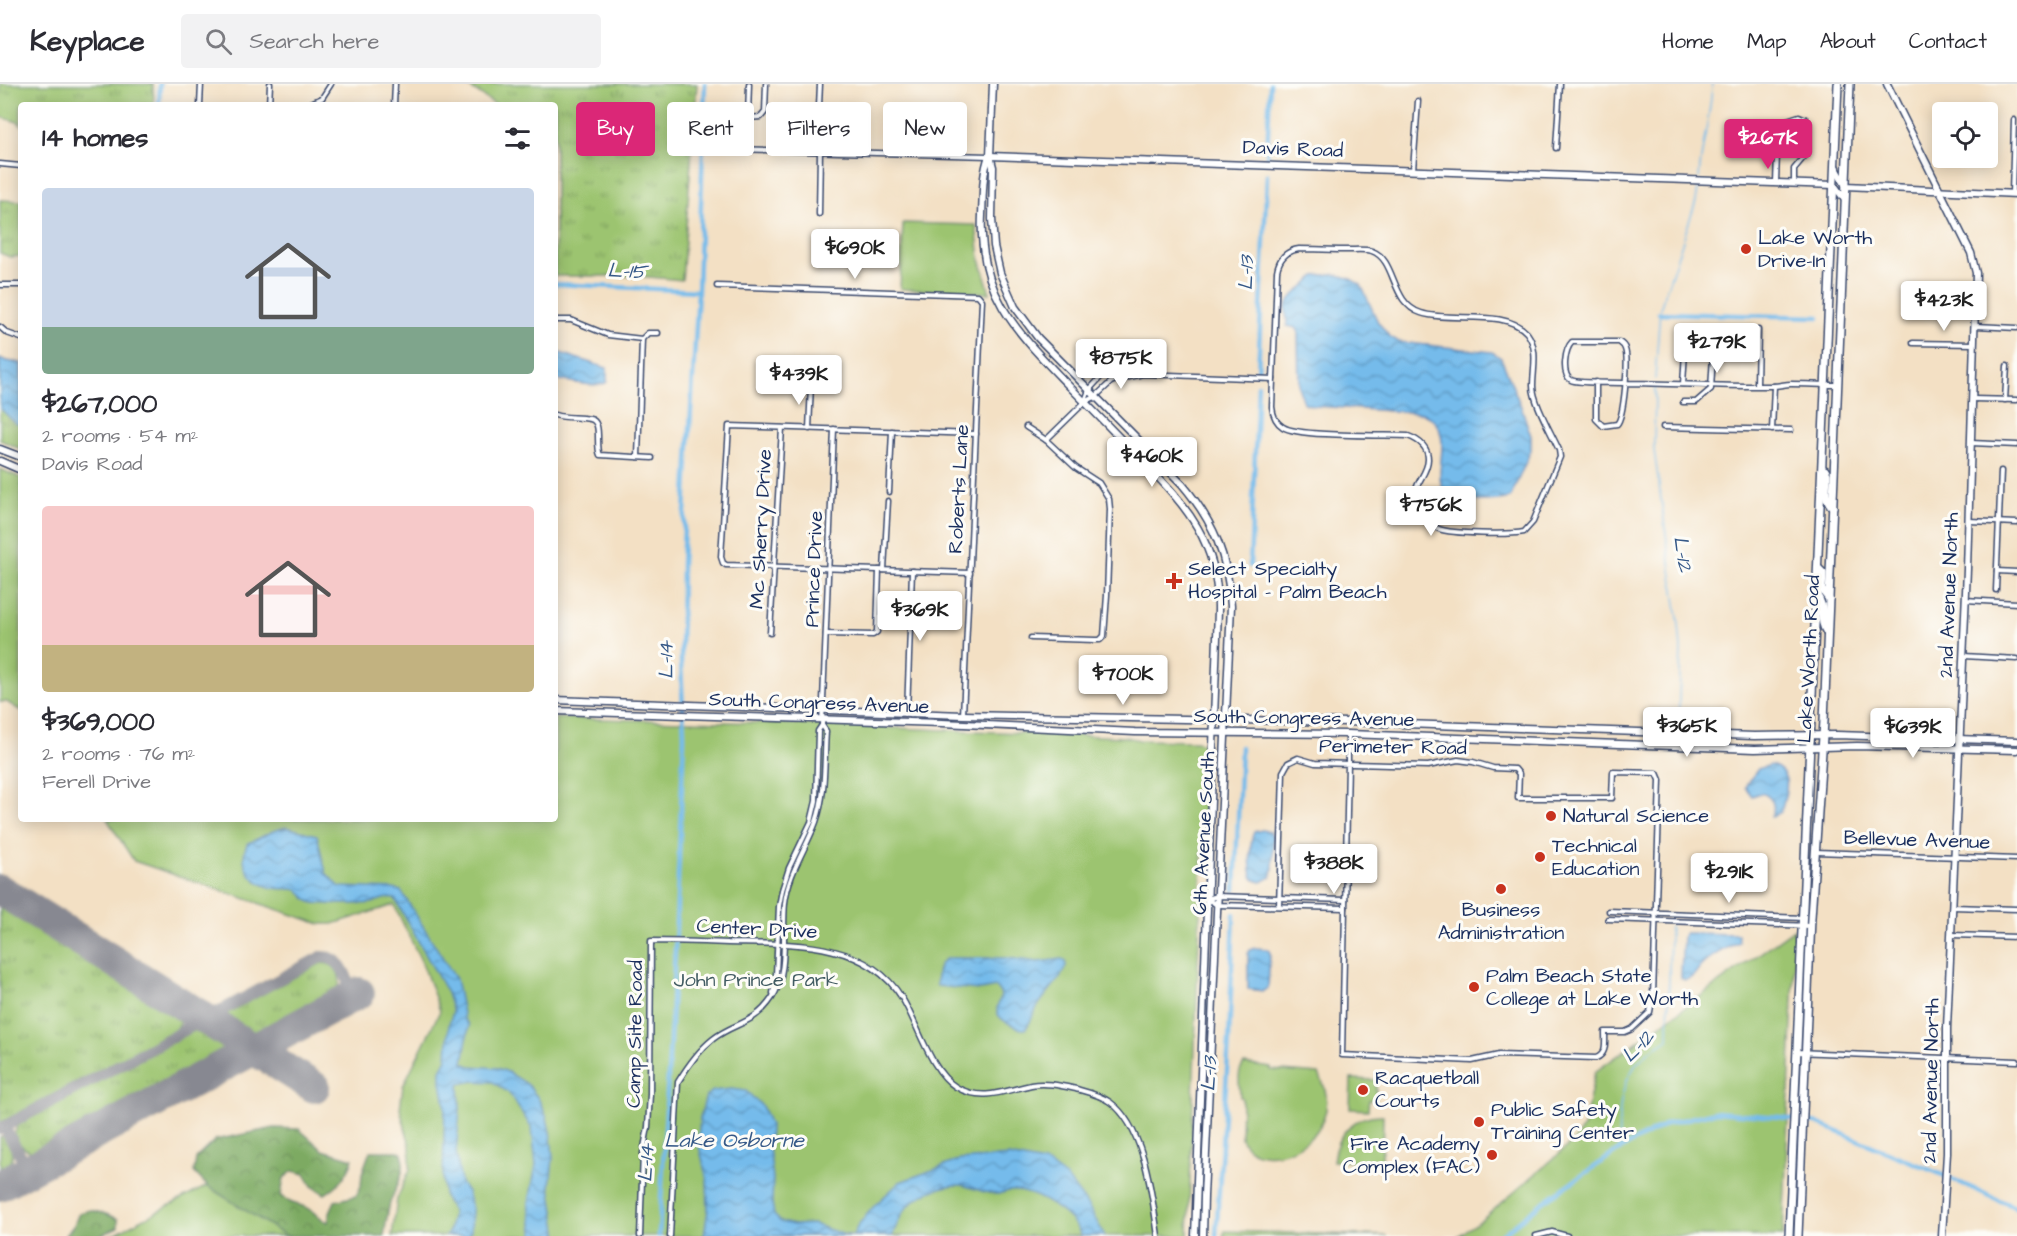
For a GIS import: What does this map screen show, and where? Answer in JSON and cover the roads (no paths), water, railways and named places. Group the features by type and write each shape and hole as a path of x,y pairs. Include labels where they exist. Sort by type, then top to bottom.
{"main road":[{"name":"Lake Worth Road","path":"1789,1236 1838,84"},
{"name":"Lake Worth Road","path":"1798,1236 1811,922 1829,599 1850,84"},
{"path":"1822,469 1827,474 1828,504 1833,507"},
{"path":"1818,568 1823,573 1822,590 1829,599"},
{"path":"1816,594 1823,603 1822,624 1827,633"},
{"path":"1792,1165 1799,1206"}],"street":[{"path":"200,102 201,84"},
{"path":"269,102 270,84"},
{"path":"313,102 327,94 331,84"},
{"path":"394,84 394,102"},
{"path":"748,102 749,84"},
{"path":"754,118 760,117 765,112 766,84"},
{"path":"820,84 820,102"},
{"path":"990,156 993,84"},
{"path":"1556,148 1560,84"},
{"name":"2nd Avenue North","path":"1887,84 1941,191 1974,263 1976,273 1976,326 1951,935 1947,1059 1947,1167 1942,1236"},
{"path":"1413,171 1418,101"},
{"path":"1776,183 1778,123 1799,116 1806,119 1804,157 1794,169 1794,184"},
{"path":"1834,166 1846,186 2015,194 2014,120"},
{"name":"Davis Road","path":"871,153 1834,185"},
{"path":"819,156 819,214"},
{"name":"6th Avenue South","path":"990,156 993,167 994,246 1000,273 1009,296 1028,327 1186,489 1206,516 1218,541 1230,580 1232,606 1203,1236"},
{"name":"6th Avenue South","path":"990,156 984,168 982,238 990,278 998,299 1019,333 1188,511 1207,547 1214,571 1218,597 1195,1236"},
{"path":"0,164 18,166"},
{"path":"1834,185 1846,200"},
{"path":"1299,249 1370,251 1385,261 1398,293 1408,306 1416,311 1433,315 1502,320 1514,323 1527,334 1534,351 1534,396 1559,450 1559,463 1533,522 1524,532 1439,529 1420,514 1414,503 1415,488 1427,466 1428,459 1427,451 1422,443 1408,436 1289,430 1281,426 1273,414 1273,379 1277,272 1280,260 1292,250 1299,249"},
{"path":"0,285 18,285"},
{"name":"Roberts Lane","path":"717,286 978,295 982,300 963,715"},
{"path":"558,320 571,320 608,335 642,339"},
{"path":"1976,326 2017,328"},
{"path":"0,327 7,333 18,337"},
{"path":"1757,385 1758,330"},
{"path":"638,457 642,339 648,333 658,333"},
{"path":"1683,384 1686,335"},
{"path":"1683,402 1696,402 1711,389 1714,339"},
{"path":"1596,382 1596,419 1600,424 1606,426 1617,424 1622,419 1626,383 1624,346 1618,342 1575,341 1568,347 1566,374 1573,381 1626,383 1774,386 1838,385"},
{"path":"1913,343 1975,344"},
{"path":"2005,400 2007,366"},
{"path":"1085,402 1089,390 1110,367 1138,371 1143,374"},
{"path":"1046,440 1085,402 1095,397 1111,382 1143,374 1273,379"},
{"path":"809,429 811,385"},
{"path":"1772,430 1774,386"},
{"path":"1973,399 2017,400"},
{"path":"558,416 595,421 597,449 600,455 652,458"},
{"path":"970,573 774,567 723,563 729,426 976,434"},
{"path":"1026,427 1046,440 1076,468 1099,483 1109,499 1104,636 1100,640 1031,638"},
{"path":"1663,427 1791,430"},
{"name":"Mc Sherry Drive","path":"770,633 782,428"},
{"name":"Prince Drive","path":"822,722 834,429"},
{"path":"889,492 892,431"},
{"path":"1971,443 2017,445"},
{"path":"0,448 18,456"},
{"path":"0,461 18,469"},
{"path":"1996,590 2001,471"},
{"path":"826,634 873,635 878,632 888,501"},
{"path":"1968,521 2017,523"},
{"path":"907,713 912,571"},
{"path":"1997,571 2017,572"},
{"path":"1965,600 2017,603"},
{"path":"1963,656 2017,659"},
{"name":"South Congress Avenue","path":"558,700 963,715 1214,719 1630,733 1810,737 1837,735 2017,741"},
{"name":"South Congress Avenue","path":"558,711 822,722 942,723 1135,732 1348,734 1755,749 1821,747 2017,750"},
{"path":"942,723 963,715"},
{"path":"963,724 968,719 982,715"},
{"path":"670,1236 678,1082 684,1071 714,1039 749,1021 763,1010 773,997 781,977 785,900 816,801 818,731 822,722"},
{"path":"773,997 782,890 816,821 822,792 826,731 822,722"},
{"path":"1208,899 1217,905 1345,908 1348,734"},
{"name":"Perimeter Road","path":"1279,906 1284,768 1292,760 1298,758 1315,763 1428,766 1458,760 1493,768 1515,769 1519,774 1518,798 1612,798 1613,772 1657,774 1660,780 1653,995 1650,1012 1632,1029 1625,1032 1605,1032 1602,1056 1596,1058 1499,1055 1472,1061 1341,1055 1345,908"},
{"name":"Bellevue Avenue","path":"1816,852 2017,859"},
{"path":"1208,899 1217,896 1345,900"},
{"path":"1952,907 2017,909"},
{"path":"1608,911 1811,922"},
{"path":"1608,919 1811,922"},
{"path":"1951,935 2017,937"},
{"name":"Center Drive","path":"651,940 823,947 855,959 881,974 897,991 945,1078 967,1092 985,1095 998,1094 1033,1084 1047,1084 1087,1092 1110,1102 1123,1115 1142,1154 1154,1205 1158,1236"},
{"name":"Camp Site Road","path":"640,1236 642,1153 648,1127 650,1094 651,940"},
{"path":"1796,1052 2017,1061"},
{"path":"1536,1236 1552,1232 1567,1236"}],"water":[{"path":"1333,274 1349,278 1361,285 1378,322 1389,336 1399,342 1492,352 1501,358 1531,436 1531,450 1510,498 1477,501 1457,499 1446,493 1441,483 1440,432 1434,421 1422,413 1314,406 1304,403 1299,389 1298,332 1297,328 1287,326 1286,307 1290,299 1315,276"},
{"path":"558,352 607,368 607,382 596,385 558,380"},
{"path":"0,358 18,363 18,424 0,408"},
{"path":"1771,765 1783,773 1787,784 1781,812 1772,817 1771,799 1761,793 1752,796 1745,787 1758,769"},
{"path":"286,827 317,835 326,873 340,887 401,891 456,979 464,1019 469,1025 463,1063 508,1072 527,1084 538,1098 547,1118 551,1137 553,1158 550,1186 558,1236 534,1236 529,1203 536,1165 532,1128 509,1093 493,1082 474,1081 459,1084 460,1109 456,1152 461,1183 467,1192 472,1209 471,1231 467,1236 446,1236 453,1212 444,1196 443,1178 445,1104 441,1071 447,1058 449,1024 453,1012 447,993 395,899 372,903 315,903 307,900 298,889 265,886 248,872 244,859 247,844"},
{"path":"1262,830 1270,832 1273,837 1273,870 1271,877 1262,882 1253,878 1250,855 1254,832"},
{"path":"1685,933 1738,934 1739,942 1713,956 1685,980 1681,978 1681,975"},
{"path":"1255,948 1268,949 1270,953 1268,988 1263,991 1248,989 1248,954"},
{"path":"948,958 1007,958 1038,962 1062,959 1066,962 1066,966 1037,1007 1028,1025 1025,1029 1021,1029 1006,1022 998,1014 997,1008 1001,994 996,987 980,990 937,986 939,966"},
{"name":"Lake Osborne","path":"731,1089 746,1091 762,1106 770,1125 772,1202 774,1215 781,1222 794,1225 813,1224 845,1235 853,1235 875,1205 900,1182 960,1160 1009,1156 1048,1164 1068,1179 1088,1206 1105,1236 1081,1236 1070,1219 1062,1212 1030,1194 1010,1191 992,1194 956,1185 932,1191 908,1206 892,1236 704,1236 708,1209 707,1178 698,1142 700,1118 706,1096 713,1091"}],"waterway":[{"name":"L-15","path":"159,102 160,84"},
{"name":"L-14","path":"659,1236 684,737 681,662 682,563 698,291 705,84"},
{"name":"L-13","path":"1267,159 1270,84"},
{"name":"L-12","path":"1699,178 1712,84"},
{"name":"L-13","path":"1258,373 1267,175"},
{"name":"L-12","path":"1655,379 1660,309 1696,201 1699,183"},
{"name":"L-15","path":"558,284 698,291"},
{"path":"1659,313 1819,317"},
{"name":"L-13","path":"1250,566 1258,385"},
{"name":"L-12","path":"1655,387 1654,450 1681,648 1678,725"},
{"name":"L-13","path":"1235,890 1241,747"},
{"name":"L-13","path":"1216,1236 1229,1040 1234,914"},
{"name":"L-12","path":"1619,1150 1620,1111 1629,1075 1645,1055 1668,1039 1670,926"},
{"path":"1500,1236 1542,1203 1619,1150 1666,1124 1715,1112 1814,1122 2017,1208"}],"place":[{"name":"Lake Worth Drive-In","path":"1746,249"},
{"name":"Select Specialty Hospital - Palm Beach","path":"1174,581"},
{"name":"Natural Science","path":"1551,816"},
{"name":"Technical Education","path":"1540,857"},
{"name":"Business Administration","path":"1501,889"},
{"name":"Palm Beach State College at Lake Worth","path":"1474,987"},
{"name":"Racquetball Courts","path":"1363,1090"},
{"name":"Public Safety Training Center","path":"1479,1122"},
{"name":"Fire Academy Complex (FAC)","path":"1492,1155"}],"park label":[{"name":"John Prince Park","path":"756,980"}]}
